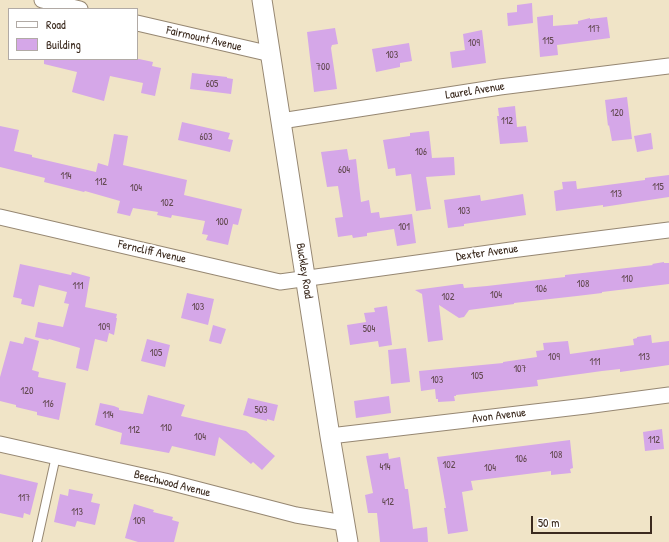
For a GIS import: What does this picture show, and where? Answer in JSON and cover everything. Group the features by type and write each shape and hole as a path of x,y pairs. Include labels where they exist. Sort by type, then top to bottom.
{"street":[{"path":"42,0 76,8"},
{"name":"Buckley Road","path":"262,0 305,279 348,542"},
{"name":"Fairmount Avenue","path":"138,23 271,54"},
{"name":"Laurel Avenue","path":"281,121 500,87 669,66"},
{"name":"Ferncliff Avenue","path":"0,217 280,282 305,279"},
{"name":"Dexter Avenue","path":"305,279 511,250 669,230"},
{"name":"Avon Avenue","path":"330,436 669,395"},
{"name":"Beechwood Avenue","path":"0,444 165,482 296,515 344,522"}],"lane":[{"path":"36,542 56,456"}],"building":[{"path":"532,3 533,23 508,26 507,13 517,12 517,5"},
{"path":"553,15 553,26 578,24 578,21 590,18 607,17 610,38 557,45 558,55 540,57 537,17"},
{"path":"335,28 338,44 332,45 331,48 337,89 314,92 307,32"},
{"path":"482,30 486,63 452,68 450,52 465,50 463,34"},
{"path":"409,43 412,61 400,63 400,67 376,72 372,49"},
{"path":"139,59 153,62 152,66 161,68 155,96 141,93 143,83 110,76 104,101 72,92 77,72 44,64 44,60"},
{"path":"192,73 233,79 231,94 190,89"},
{"path":"627,97 632,139 612,141 609,125 608,126 605,100"},
{"path":"515,106 517,127 526,126 528,142 500,144 497,116 499,116 498,108"},
{"path":"182,122 230,133 228,139 233,140 230,152 178,140"},
{"path":"0,126 19,130 14,151 32,155 32,157 96,172 98,163 108,166 114,134 128,136 123,165 187,180 184,195 242,209 238,225 233,224 228,245 206,240 208,235 202,234 205,221 172,215 171,218 157,215 158,212 133,208 130,216 117,213 120,201 85,191 44,182 45,178 0,167"},
{"path":"429,131 432,158 454,157 455,175 426,177 431,209 416,211 411,174 396,176 395,168 388,169 383,140 410,136 410,133"},
{"path":"651,133 653,149 637,152 634,136"},
{"path":"347,149 349,160 356,159 361,202 369,200 371,213 379,212 380,218 412,214 416,243 397,246 394,229 367,233 367,236 353,238 352,235 338,237 335,218 343,217 338,186 327,187 321,152"},
{"path":"669,175 669,197 603,207 603,205 556,211 554,191 563,189 562,182 576,181 577,189 645,180 645,178"},
{"path":"523,194 526,215 464,224 464,226 448,228 444,200 480,195 481,201"},
{"path":"664,262 669,263 669,284 469,310 464,317 459,318 439,305 443,340 428,342 422,294 415,290 460,284 463,284 464,288 487,286 565,277 565,275 653,265 652,264"},
{"path":"20,264 71,275 72,272 90,277 85,307 117,314 114,335 109,333 107,342 95,339 88,371 76,368 80,348 49,339 35,337 38,322 63,327 69,304 64,303 67,292 39,285 34,307 21,304 22,299 13,297"},
{"path":"187,293 214,299 208,325 181,318"},
{"path":"387,306 392,345 379,347 378,341 350,345 347,325 366,322 364,313 375,312 374,308"},
{"path":"213,325 226,329 221,344 209,341"},
{"path":"651,335 652,343 669,341 669,365 620,372 620,369 602,371 537,380 538,386 456,395 454,396 455,401 438,402 438,399 436,399 435,389 421,391 419,371 503,363 537,357 536,351 544,350 543,343 568,341 570,354 634,345 633,339"},
{"path":"25,337 39,341 32,370 39,372 38,377 66,383 59,420 37,415 37,412 0,401 0,377 10,341 23,344"},
{"path":"147,339 170,345 165,367 141,361"},
{"path":"406,348 410,382 391,384 388,350"},
{"path":"148,395 185,405 181,416 246,431 275,456 262,470 253,462 251,464 219,437 215,456 172,446 169,453 120,444 122,433 95,425 100,403 114,406 119,408 119,410 143,414"},
{"path":"389,396 391,413 356,418 354,401"},
{"path":"248,398 278,405 274,421 267,419 267,421 243,415"},
{"path":"662,429 664,449 645,451 643,432"},
{"path":"570,440 573,468 570,469 571,473 551,475 551,471 471,481 473,490 462,492 468,531 448,534 444,508 446,508 437,457"},
{"path":"388,453 389,459 400,457 405,489 408,489 413,529 427,527 428,542 380,542 377,513 368,513 365,495 373,493 366,456"},
{"path":"0,474 38,483 30,515 24,513 23,518 0,513"},
{"path":"69,489 93,494 91,502 100,504 95,525 77,521 75,527 54,522 60,494 68,496"},
{"path":"134,504 154,510 153,512 173,517 172,520 179,522 174,542 138,542 125,538"}]}
